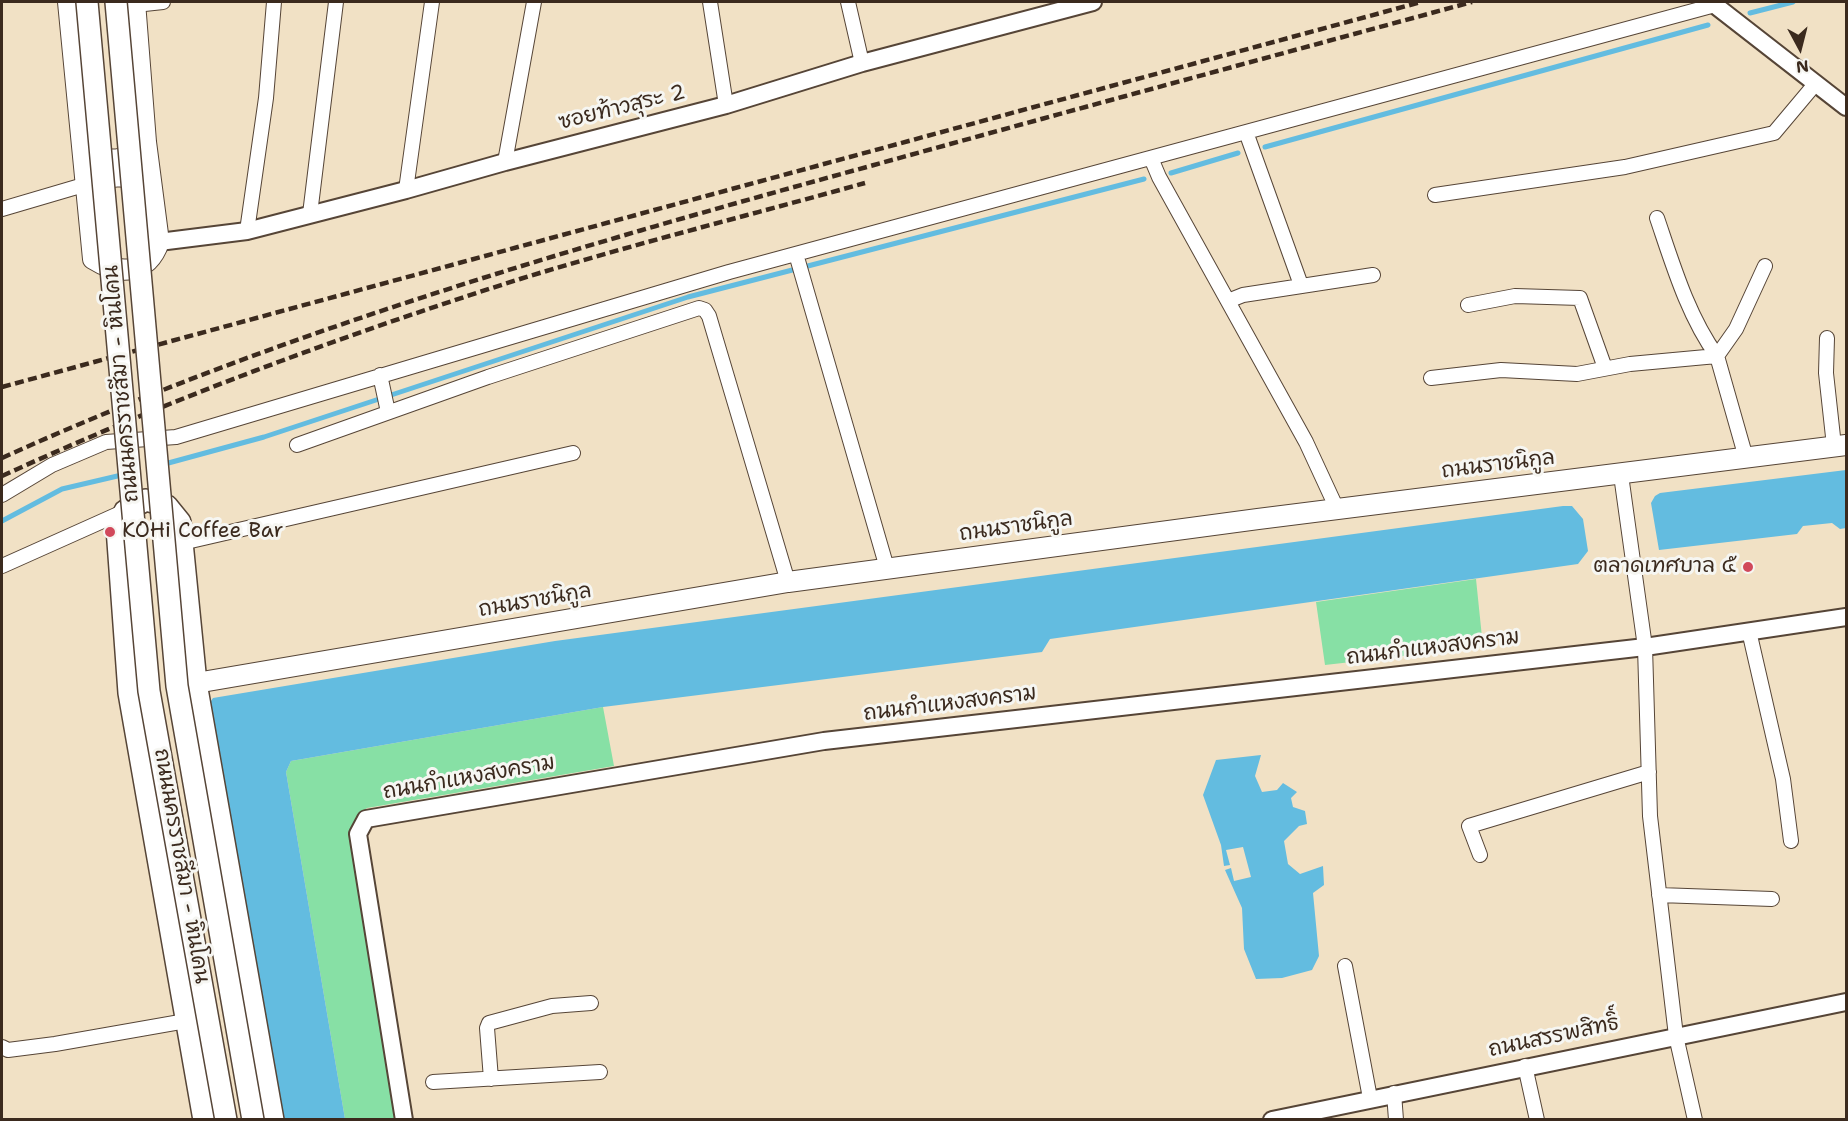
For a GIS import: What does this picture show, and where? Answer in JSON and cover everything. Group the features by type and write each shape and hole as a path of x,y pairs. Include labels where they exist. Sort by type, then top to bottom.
{"main road":[{"path":"68,2 84,147 93,259 107,268 126,270 147,263 153,257 159,242 128,3"},
{"name":"ถนนนครราชสีมา - หินโคน","path":"87,2 149,691 226,1119"},
{"path":"128,3 177,686 254,1119"},
{"path":"84,147 96,156 116,161 134,154 146,142"},
{"path":"87,184 105,177 117,176 136,178 153,189"},
{"name":"ถนนราชนิกูล","path":"196,683 788,582 1336,509 1840,446"},
{"path":"204,1119 129,693 117,528 125,511 146,500 167,506 180,522 196,683 273,1119"}],"street":[{"path":"128,3 163,2"},
{"path":"247,231 266,98 274,2"},
{"path":"310,214 336,2"},
{"path":"406,190 432,2"},
{"path":"505,162 534,2"},
{"path":"710,2 726,105"},
{"path":"848,2 862,63"},
{"name":"ซอยท้าวสุระ 2","path":"159,242 247,231 726,105 862,63 1093,2"},
{"path":"2,495 52,465 106,442 176,436 381,381 797,256 1713,3 1846,107"},
{"path":"1435,195 1624,167 1774,133 1816,83"},
{"path":"1246,132 1301,285"},
{"path":"1151,158 1159,177 1306,442 1336,509"},
{"path":"2,209 87,184"},
{"path":"1657,218 1702,336 1717,356 1746,458"},
{"path":"797,256 887,568"},
{"path":"1431,378 1501,370 1577,374 1605,368 1717,356 1736,329 1765,266"},
{"path":"1228,301 1243,295 1373,275"},
{"path":"1468,305 1515,297 1580,298 1605,368"},
{"path":"297,445 387,409 688,310 705,310 788,582"},
{"path":"1827,338 1826,373 1840,446"},
{"path":"381,381 387,409"},
{"path":"182,543 573,453"},
{"path":"1621,475 1645,647 1650,816 1659,895 1676,1036 1695,1119"},
{"path":"2,566 125,511"},
{"name":"ถนนกำแหงสงคราม","path":"404,1119 358,834 366,819 824,741 1645,647 1846,617"},
{"path":"1749,631 1783,779 1791,841"},
{"path":"1480,855 1469,826 1649,772"},
{"path":"1659,895 1772,899"},
{"path":"1345,966 1370,1098"},
{"name":"ถนนสรรพสิทธิ์","path":"1272,1119 1846,1002"},
{"path":"491,1078 487,1028 489,1023 552,1006 591,1003"},
{"path":"2,1047 8,1050 55,1044 186,1022"},
{"path":"1525,1066 1537,1119"},
{"path":"433,1082 600,1072"},
{"path":"1394,1093 1396,1119"}],"green space":[{"path":"1476,579 1483,647 1325,665 1316,602"},
{"path":"603,707 614,766 367,808 356,817 352,833 400,1119 345,1119 286,772 291,761"}],"water":[{"path":"1846,470 1846,528 1840,529 1832,523 1803,526 1797,534 1659,550 1651,503 1660,493"},
{"path":"1572,506 1583,519 1588,551 1578,564 1050,639 1042,652 603,707 291,761 286,772 345,1119 280,1119 209,704 213,698 555,641"},
{"path":"1261,755 1255,776 1262,792 1277,790 1283,783 1297,792 1291,798 1293,807 1305,811 1307,824 1299,826 1284,841 1288,864 1300,874 1323,866 1324,885 1313,893 1319,956 1312,970 1282,978 1256,979 1244,949 1242,908 1225,870 1231,868 1234,881 1251,877 1243,847 1226,850 1230,865 1224,866 1221,845 1203,795 1216,760"}],"waterway":[{"path":"1750,13 1793,2"},
{"path":"1265,147 1708,25"},
{"path":"1171,173 1238,153"},
{"path":"161,465 264,437 688,297 1144,179"},
{"path":"2,521 62,489 126,474"}],"railway":[{"path":"2,387 1421,2"},
{"path":"2,458 108,412 215,370 432,294 652,227 1472,2"},
{"path":"2,476 193,395 388,323 563,266 865,183"}],"place":[{"name":"KOHi Coffee Bar","path":"110,532"},
{"name":"ตลาดเทศบาล ๕","path":"1748,567"}]}
